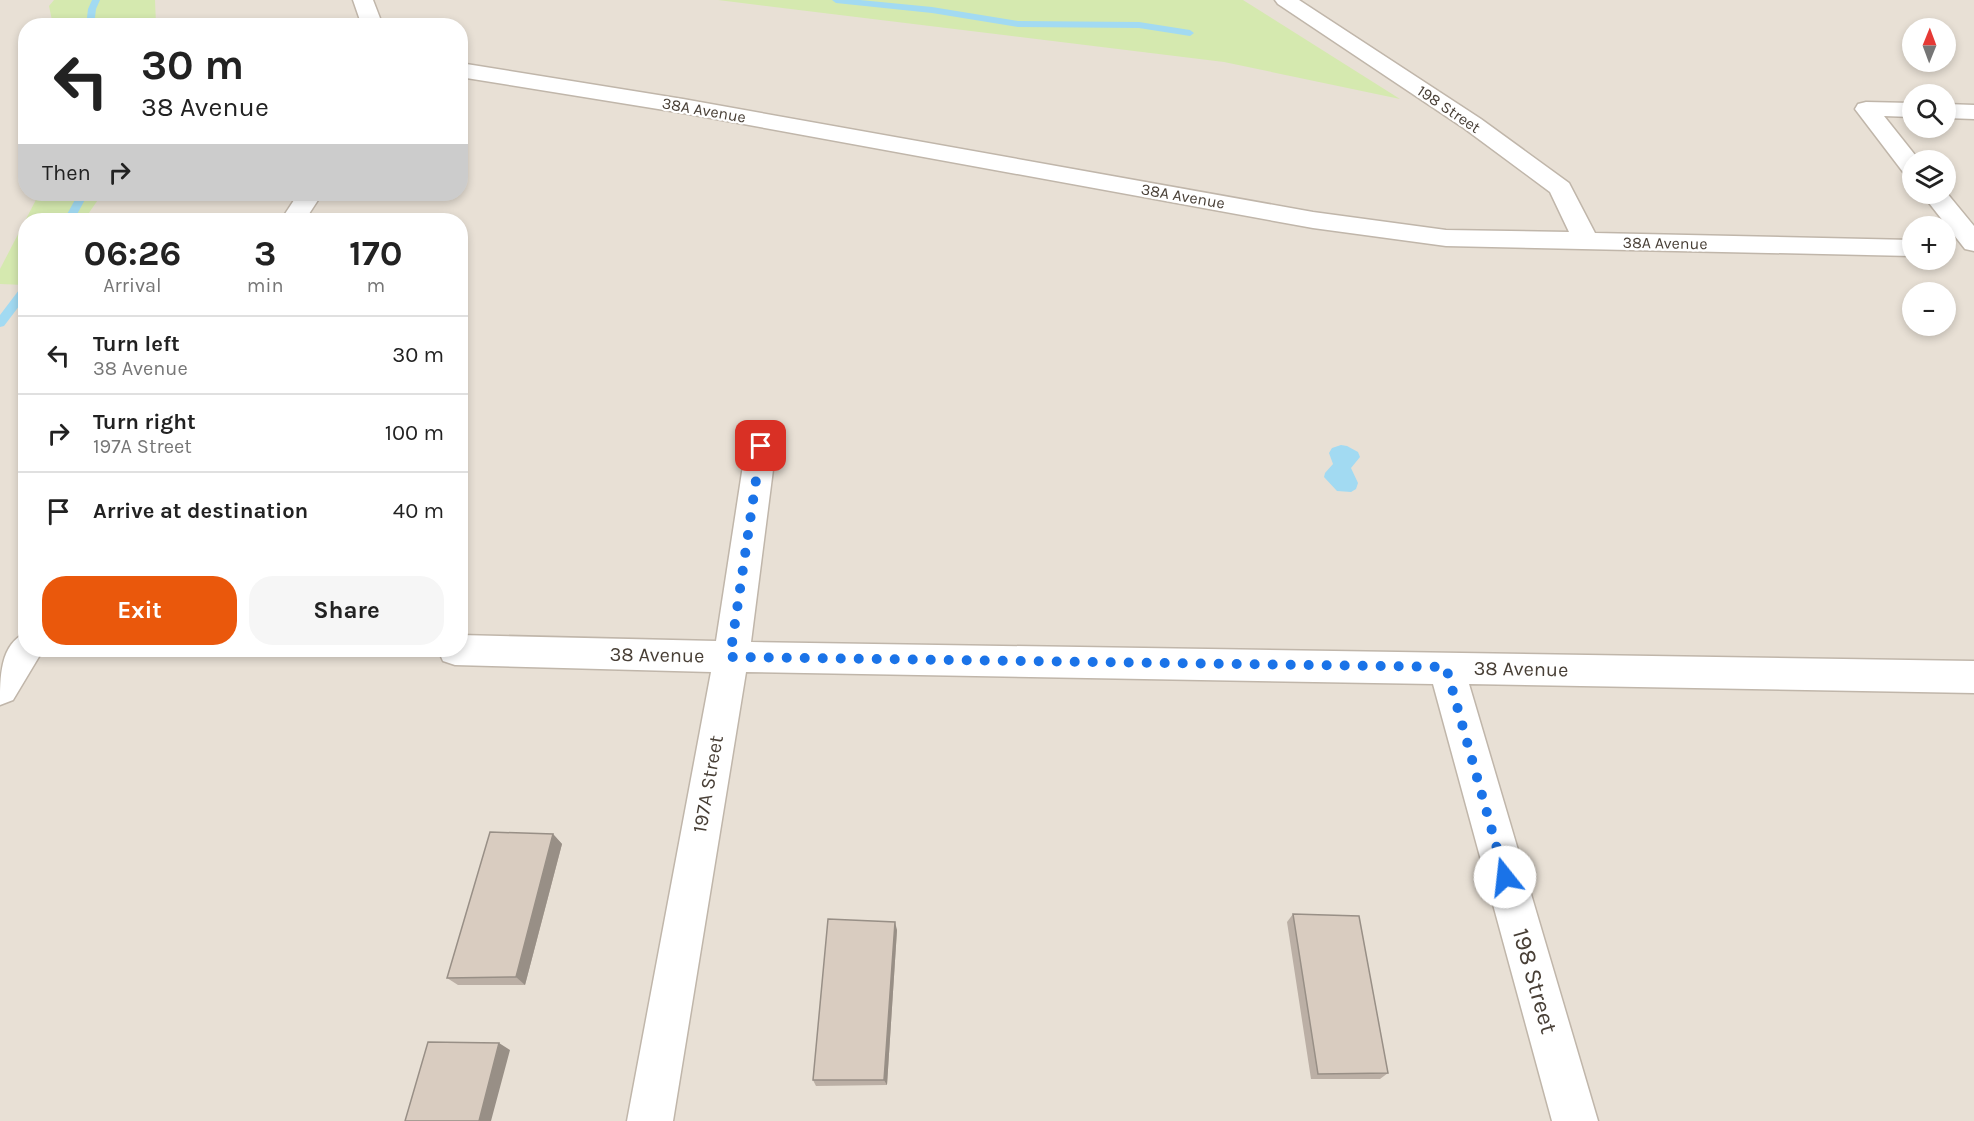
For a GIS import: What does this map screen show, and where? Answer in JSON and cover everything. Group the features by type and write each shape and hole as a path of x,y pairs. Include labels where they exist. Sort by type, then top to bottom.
{"street":[{"path":"363,0 370,18"},
{"name":"198 Street","path":"1285,0 1473,124 1560,188 1587,242"},
{"name":"38A Avenue","path":"468,71 683,106 1313,220 1446,238 1902,248"},
{"path":"1902,110 1866,109 1902,154"},
{"path":"1956,111 1974,112"},
{"path":"1942,204 1974,243"},
{"path":"1956,248 1974,249"},
{"name":"197A Street","path":"650,1121 730,657 761,446"},
{"name":"38 Avenue","path":"468,650 730,657 1974,677"},
{"path":"0,689 20,657"},
{"name":"198 Street","path":"1446,667 1575,1121"}],"shaded area":[{"path":"0,0 1974,0 1974,1121 0,1121"}],"green space":[{"path":"54,0 155,0 156,18 52,18 49,6"},
{"path":"718,0 1243,0 1400,99 1224,62"},
{"path":"35,201 97,201 89,213 29,213"},
{"path":"18,234 18,285 0,284 0,269"}],"water":[{"path":"1341,445 1358,452 1360,457 1351,468 1358,483 1356,489 1351,492 1337,491 1324,477 1333,464 1329,453 1332,448"}],"building":[{"path":"490,832 553,834 516,977 447,978"},
{"path":"1293,914 1359,916 1388,1073 1318,1074"},
{"path":"828,919 895,922 884,1080 813,1080"},
{"path":"428,1042 499,1043 479,1121 405,1121"}],"waterway":[{"path":"91,18 96,0"},
{"path":"836,0 932,10 1018,24 1139,25 1190,33"},
{"path":"73,213 79,201"},
{"path":"0,323 18,299"}],"route":[{"path":"761,446 730,657 1446,667 1505,877"}]}
